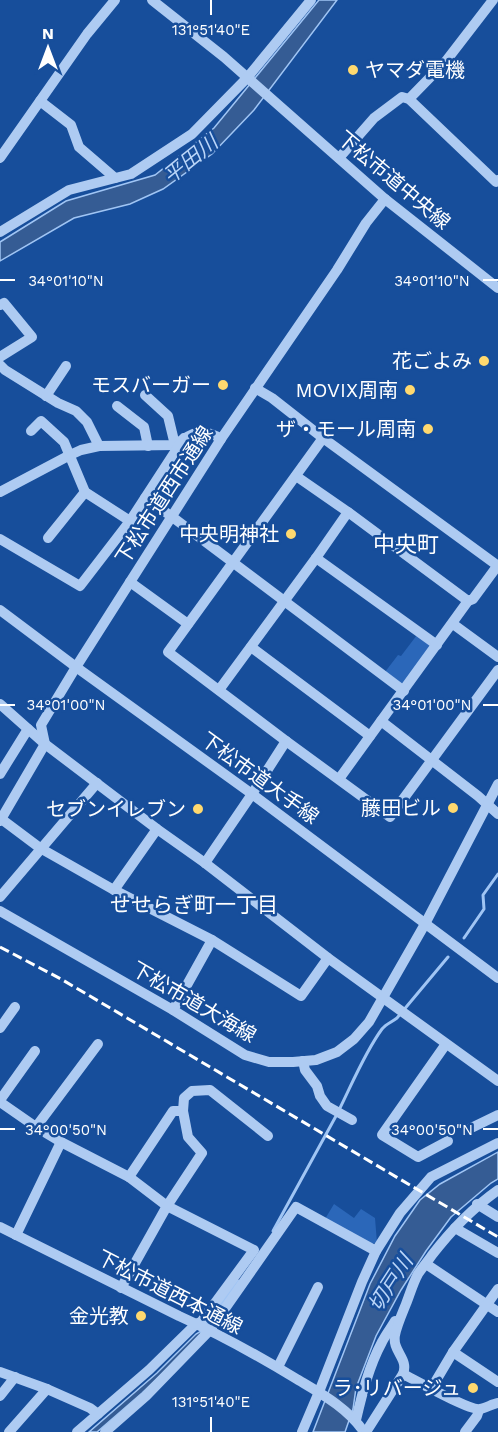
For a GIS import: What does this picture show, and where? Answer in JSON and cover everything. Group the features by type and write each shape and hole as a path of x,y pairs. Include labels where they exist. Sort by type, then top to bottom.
{"street":[{"path":"0,158 87,34 115,0"},
{"path":"152,0 249,80"},
{"path":"0,232 69,190 131,174 192,134 249,80 311,0"},
{"path":"409,99 446,61 493,0"},
{"name":"下松市道中央線","path":"249,80 385,199 497,286"},
{"path":"339,158 374,118 402,97 409,99 496,182 498,180"},
{"path":"40,101 70,125 79,147 115,178"},
{"name":"下松市道西市通線","path":"0,819 45,744 41,725 76,667 221,439 366,223 385,199"},
{"path":"0,305 4,303 32,337 0,357"},
{"path":"0,365 46,396 76,411 87,422 99,446"},
{"path":"46,396 66,366"},
{"path":"255,388 272,398 498,566 473,599 468,601 339,779"},
{"path":"145,395 168,416 179,442"},
{"path":"117,406 144,427 148,446"},
{"path":"31,431 41,421 64,441 85,492 130,521"},
{"path":"0,492 70,455 99,446 148,446 179,442 201,431 212,432 221,439"},
{"path":"323,438 168,651 390,817 498,670"},
{"path":"0,539 80,586 146,498 179,442"},
{"path":"296,476 468,601"},
{"path":"48,538 85,492"},
{"path":"146,498 404,691"},
{"path":"219,690 348,512"},
{"path":"316,558 437,645"},
{"path":"130,582 188,624"},
{"name":"下松市道大手線","path":"0,610 498,978"},
{"path":"453,624 498,657"},
{"path":"251,647 370,736"},
{"path":"0,704 45,744 157,829 328,958 498,1081"},
{"path":"381,721 488,803 498,814"},
{"path":"0,774 28,729"},
{"path":"205,863 286,741"},
{"path":"0,897 97,783"},
{"name":"下松市道大海線","path":"0,911 173,1010 245,1055 268,1062 316,1060 337,1052 354,1039 369,1022 425,924 498,784"},
{"path":"0,819 40,848 114,890 212,940 301,996 328,958"},
{"path":"114,890 157,829"},
{"path":"173,1010 212,940"},
{"path":"0,1028 15,1006"},
{"path":"36,1127 98,1044"},
{"path":"446,1044 382,1135 418,1157 448,1141"},
{"path":"35,1051 0,1101 61,1142 129,1177 167,1206 254,1250 201,1322 203,1327"},
{"path":"303,1061 305,1070 317,1086 327,1106 352,1120"},
{"path":"121,1288 167,1206 202,1153 188,1137 183,1098 192,1091 210,1090 268,1136"},
{"path":"129,1177 173,1111 183,1111"},
{"path":"467,1130 498,1115"},
{"path":"16,1235 61,1142"},
{"path":"302,1432 321,1393 362,1282 376,1251 399,1213 431,1177 498,1143"},
{"path":"402,1312 382,1342 354,1418 365,1432 403,1374 404,1361 394,1346 395,1335 402,1312 419,1274 441,1243 477,1204 498,1190"},
{"path":"477,1204 498,1217"},
{"path":"105,1432 146,1396 296,1207 376,1251"},
{"name":"下松市道西本通線","path":"0,1227 203,1327 278,1367 321,1393 354,1418"},
{"path":"455,1228 498,1252"},
{"path":"426,1264 498,1312"},
{"path":"278,1367 318,1287"},
{"path":"431,1389 453,1352 498,1289"},
{"path":"77,1432 203,1327"},
{"path":"453,1352 498,1382"},
{"path":"0,1372 47,1389 90,1408 98,1414"},
{"path":"403,1374 472,1408 479,1410 498,1403"},
{"path":"0,1396 15,1377"},
{"path":"9,1432 47,1389"},
{"path":"465,1432 479,1410"}],"shaded area":[{"path":"417,635 431,646 404,685 385,672"},
{"path":"334,1204 354,1218 361,1209 375,1218 377,1243 370,1244 325,1219"}],"water":[{"name":"平田川","path":"319,0 337,0 254,110 212,154 163,189 130,204 74,218 0,261 0,242 66,201 155,175 214,128"},
{"name":"切戸川","path":"498,1152 498,1179 451,1217 401,1290 376,1336 356,1388 353,1409 345,1432 313,1432 370,1284 395,1236 420,1200 440,1184"},
{"path":"201,1331 201,1336 142,1393 97,1432 89,1432 157,1373"}],"waterway":[{"path":"464,938 484,909 483,895 498,874"},
{"path":"339,1110 364,1058 382,1029 397,1018 448,957"},
{"path":"273,1231 336,1116"},
{"path":"205,1326 238,1281"}],"railway":[{"path":"0,947 61,979 498,1237"}],"place":[{"name":"ヤマダ電機","path":"353,70"},
{"name":"花ごよみ","path":"484,361"},
{"name":"モスバーガー","path":"223,385"},
{"name":"MOVIX周南","path":"410,390"},
{"name":"ザ・モール周南","path":"428,429"},
{"name":"中央明神社","path":"291,534"},
{"name":"藤田ビル","path":"453,808"},
{"name":"セブンイレブン","path":"198,809"},
{"name":"金光教","path":"141,1316"},
{"name":"ラ･リバージュ","path":"473,1388"}],"district":[{"name":"中央町","path":"406,544"},
{"name":"せせらぎ町一丁目","path":"194,904"}]}
